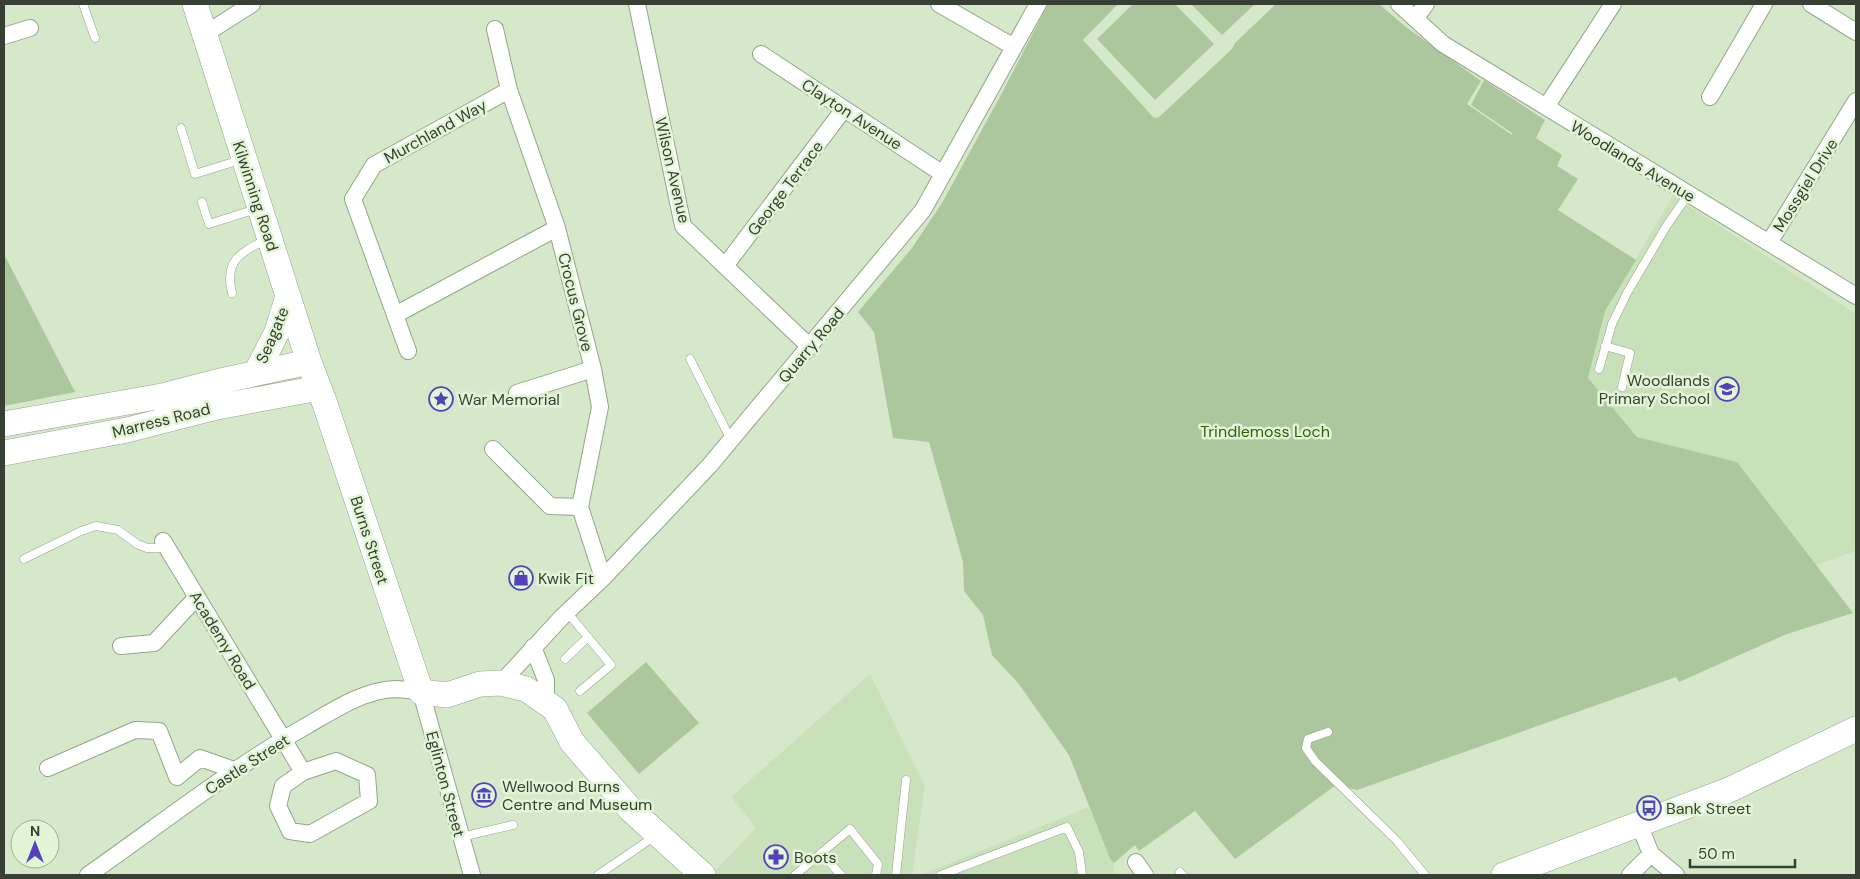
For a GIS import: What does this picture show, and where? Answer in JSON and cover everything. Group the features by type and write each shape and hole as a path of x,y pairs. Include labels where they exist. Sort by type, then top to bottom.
{"main road":[{"name":"Kilwinning Road","path":"195,4 309,362 319,388"},
{"name":"Seagate","path":"256,373 277,332 288,296"},
{"name":"Marress Road","path":"4,424 162,396 309,362"},
{"name":"Marress Road","path":"4,452 127,430 217,407 319,388"},
{"name":"Burns Street","path":"319,388 421,692"},
{"path":"421,692 447,695 480,684 500,683 526,689 554,709 572,742 631,810 703,875"},
{"path":"1504,875 1728,790 1856,729"}],"street":[{"path":"205,34 252,4"},
{"name":"Wilson Avenue","path":"637,4 683,226 810,347"},
{"path":"939,4 1014,47"},
{"name":"Quarry Road","path":"500,683 710,465 923,210 1038,4"},
{"name":"Woodlands Avenue","path":"1398,4 1443,44 1856,296"},
{"path":"1415,19 1426,4"},
{"path":"1546,107 1613,4"},
{"path":"1710,97 1764,4"},
{"path":"1811,4 1856,32"},
{"path":"4,36 30,28"},
{"name":"Crocus Grove","path":"495,29 509,90 558,228 593,369 600,407 580,507 603,578"},
{"name":"Clayton Avenue","path":"761,54 943,174"},
{"name":"Murchland Way","path":"408,351 352,199 374,165 509,90"},
{"name":"Mossgiel Drive","path":"1769,243 1856,102"},
{"name":"George Terrace","path":"725,266 844,109"},
{"path":"395,315 558,228"},
{"path":"517,393 593,369"},
{"path":"494,449 550,506 580,507"},
{"name":"Academy Road","path":"165,544 303,772"},
{"path":"121,646 154,643 197,597"},
{"path":"533,648 546,680 546,703"},
{"name":"Castle Street","path":"96,873 234,770 344,704 371,694 395,689 421,692"},
{"name":"Eglinton Street","path":"421,692 472,875"},
{"path":"48,768 134,730 159,732 177,777 200,758 234,770"},
{"path":"336,760 367,775 369,801 310,834 290,831 278,806 283,786 303,772 336,760"},
{"path":"1639,824 1651,854 1676,875"},
{"path":"1630,875 1651,854"}],"lane":[{"path":"83,4 95,38"},
{"path":"181,128 195,174 244,159"},
{"path":"1599,369 1612,324 1627,293 1688,195"},
{"path":"202,202 209,224 260,207"},
{"path":"232,293 229,281 231,266 244,251 269,237"},
{"path":"1605,346 1630,353 1622,387"},
{"path":"690,359 731,440"},
{"path":"24,559 81,531 96,526 118,530 137,544 147,548 165,544"},
{"path":"567,612 610,665 580,691"},
{"path":"565,659 588,637"},
{"path":"1328,732 1308,739 1306,748 1315,760 1398,841 1425,875"},
{"path":"896,875 906,780"},
{"path":"461,838 513,824"},
{"path":"941,875 1067,827 1079,852 1082,875"},
{"path":"796,875 850,829 878,864 876,875"},
{"path":"598,875 657,834"},
{"path":"821,853 841,875"}],"shaded area":[{"name":"Woodlands Primary School","path":"1673,196 1856,314 1856,551 1816,565 1737,462 1637,437 1588,378 1605,311"},
{"path":"870,674 925,786 912,875 720,875 716,870 756,828 731,797"},
{"path":"1089,807 1110,859 1114,863 1113,875 921,875"}],"green space":[{"name":"Trindlemoss Loch","path":"1048,4 1118,4 1083,40 1154,118 1159,117 1232,49 1235,43 1276,4 1379,4 1406,27 1481,81 1467,104 1512,135 1512,133 1471,105 1484,80 1545,120 1536,138 1562,155 1557,166 1578,179 1558,210 1636,260 1605,311 1588,378 1637,437 1737,462 1853,613 1787,634 1679,682 1676,677 1357,790 1336,785 1235,859 1195,811 1139,851 1135,845 1114,863 1110,859 1069,755 1018,683 992,655 983,615 964,591 963,562 929,442 893,438 874,332 858,312 912,248 942,203"},
{"path":"1133,4 1175,4 1214,44 1155,100 1097,39"},
{"path":"1191,4 1255,4 1222,35"},
{"path":"4,254 75,392 4,406"},
{"path":"646,662 699,723 639,774 587,713"}],"place":[{"name":"Woodlands Primary School","path":"1727,389"},
{"name":"War Memorial","path":"441,399"},
{"name":"Kwik Fit","path":"521,578"},
{"name":"Wellwood Burns Centre and Museum","path":"484,795"},
{"name":"Bank Street","path":"1649,808"},
{"name":"Boots","path":"776,857"}]}
